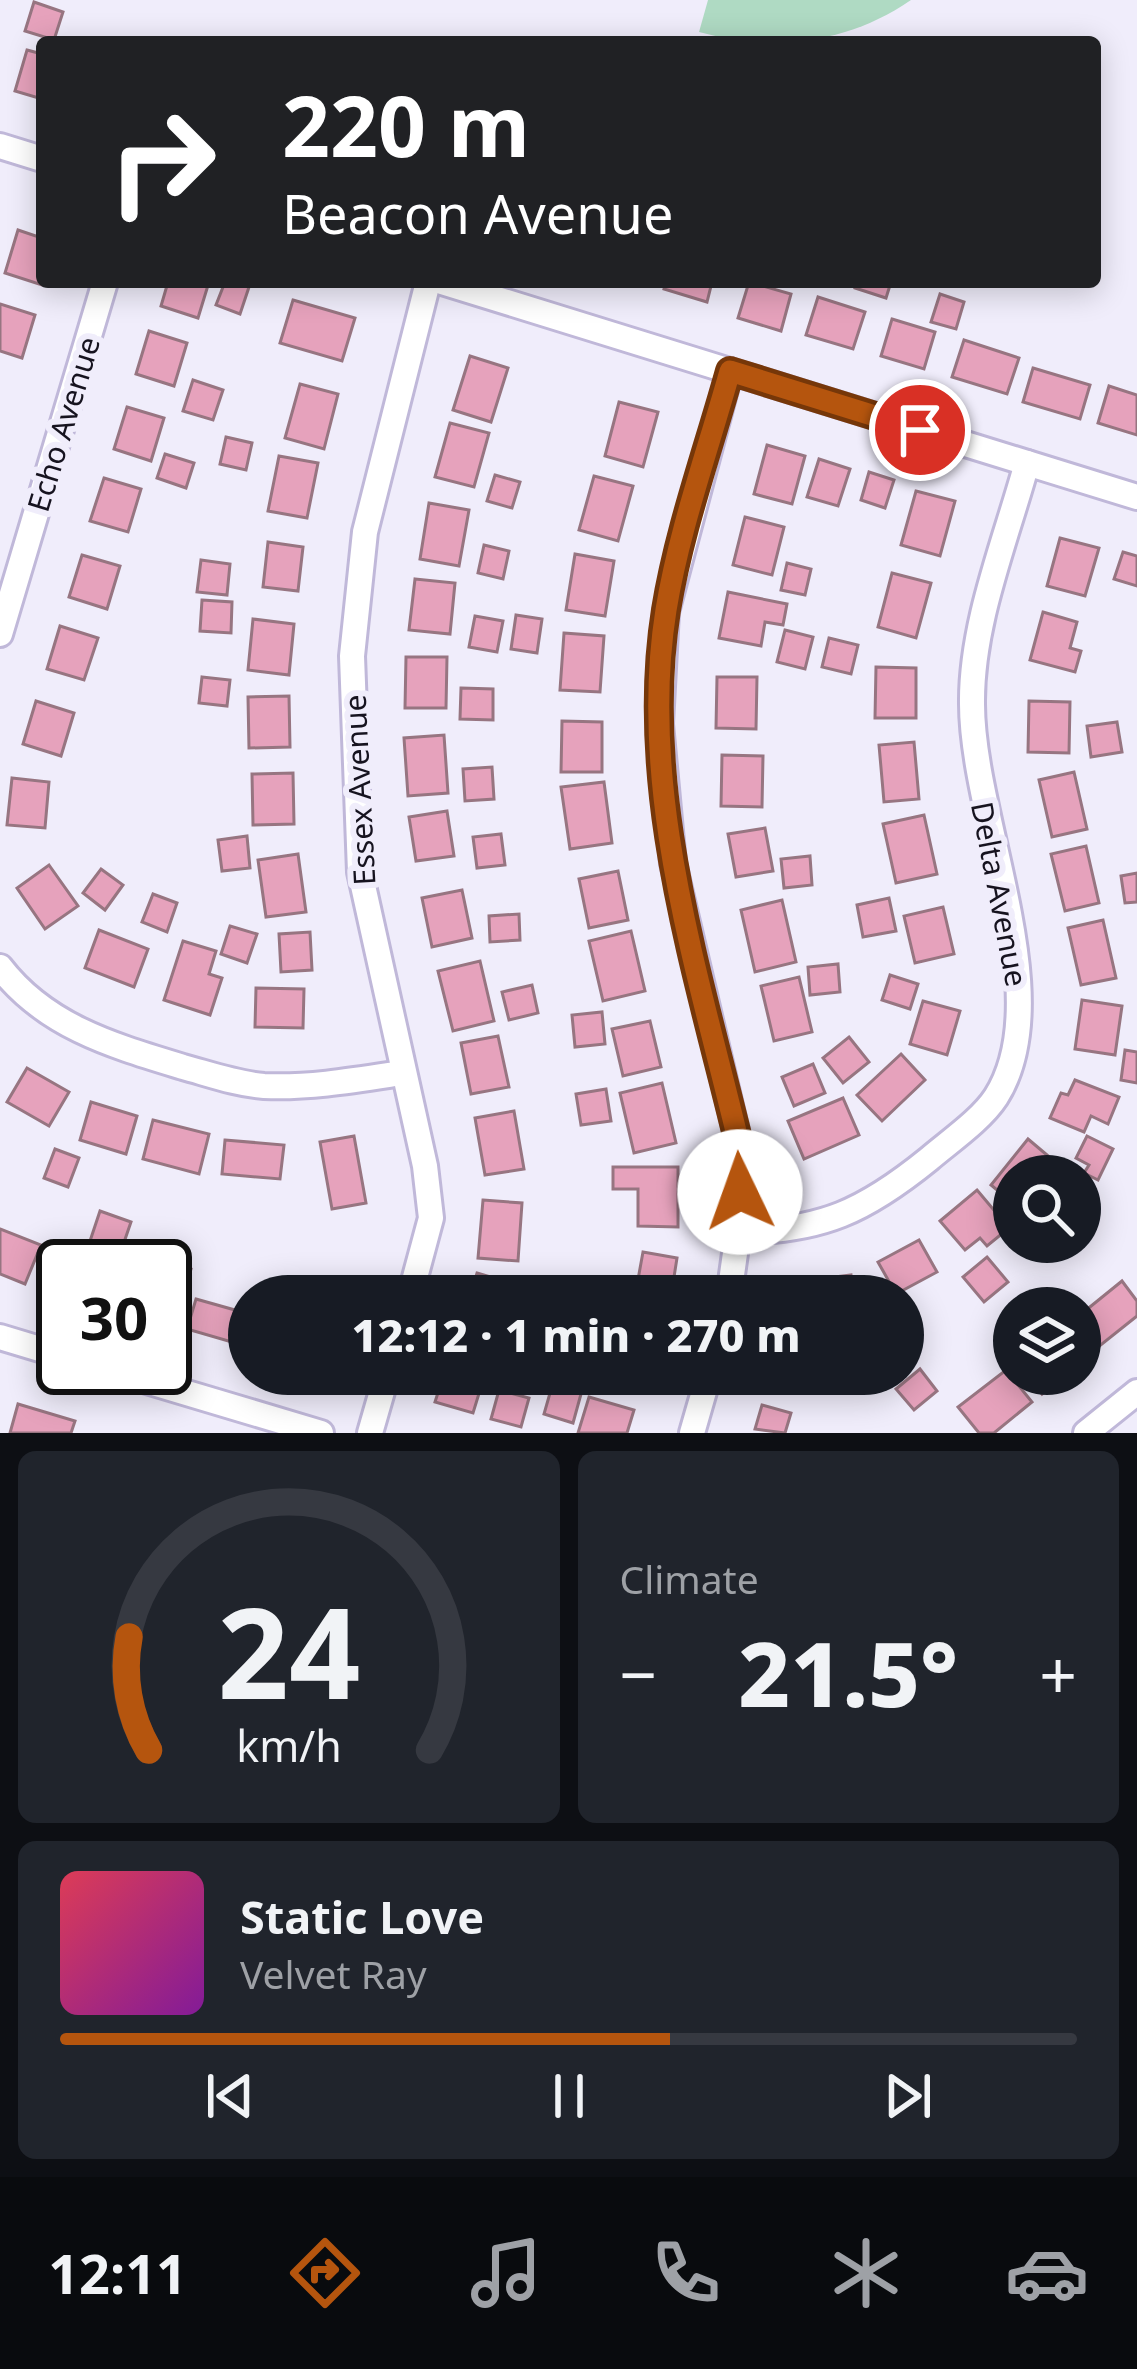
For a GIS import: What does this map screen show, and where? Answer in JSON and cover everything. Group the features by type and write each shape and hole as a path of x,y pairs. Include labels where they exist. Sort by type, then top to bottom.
{"street":[{"path":"0,146 36,157"},
{"name":"Echo Avenue","path":"0,634 103,288"},
{"name":"Essex Avenue","path":"416,1275 431,1218 425,1166 360,872 352,758 352,656 365,532 426,288"},
{"path":"461,288 1137,497"},
{"path":"730,371 666,612 660,724 674,863 741,1152 732,1275"},
{"name":"Delta Avenue","path":"738,1232 814,1226 869,1204 993,1101 1008,1071 1019,1037 1020,993 980,790 971,698 986,612 1027,463"},
{"path":"0,967 35,1004 85,1034 213,1076 297,1087 402,1073"},
{"path":"0,1337 36,1348"},
{"path":"1086,1433 1137,1392"},
{"path":"192,1395 321,1433"},
{"path":"370,1433 381,1395"},
{"path":"692,1433 703,1395"}],"green space":[{"path":"708,0 911,0 887,15 831,36 699,32"}],"building":[{"path":"34,2 63,12 55,36 25,31"},
{"path":"27,50 36,52 36,97 15,91"},
{"path":"18,230 36,236 36,283 5,273"},
{"path":"166,288 207,288 198,318 161,306"},
{"path":"223,288 249,288 240,314 216,305"},
{"path":"664,288 710,288 707,302"},
{"path":"747,288 791,294 781,331 738,318"},
{"path":"855,288 889,288 886,298"},
{"path":"940,294 964,302 956,329 931,322"},
{"path":"818,297 865,312 853,349 806,335"},
{"path":"293,300 355,318 342,361 280,343"},
{"path":"0,304 35,315 22,358 0,351"},
{"path":"892,319 935,332 924,369 881,356"},
{"path":"149,331 187,343 174,386 136,374"},
{"path":"964,340 1019,358 1007,394 952,377"},
{"path":"470,356 508,368 491,422 453,410"},
{"path":"1033,368 1090,385 1080,419 1023,402"},
{"path":"193,380 223,390 213,420 183,411"},
{"path":"300,384 338,394 324,449 285,438"},
{"path":"1109,386 1137,395 1137,435 1098,423"},
{"path":"619,402 658,412 643,467 605,456"},
{"path":"127,407 164,418 151,461 114,449"},
{"path":"450,423 489,433 474,487 435,477"},
{"path":"226,437 252,443 246,470 220,464"},
{"path":"767,445 805,456 792,504 754,494"},
{"path":"165,454 194,463 186,488 157,478"},
{"path":"279,456 318,463 307,518 268,511"},
{"path":"819,459 850,469 838,506 807,497"},
{"path":"869,472 894,480 885,508 861,500"},
{"path":"495,475 520,482 512,508 487,501"},
{"path":"594,476 633,486 618,541 579,530"},
{"path":"104,478 141,489 128,532 90,521"},
{"path":"916,491 955,501 940,556 901,545"},
{"path":"429,503 469,510 459,566 420,559"},
{"path":"745,517 784,527 772,575 733,565"},
{"path":"1060,538 1099,548 1085,596 1047,586"},
{"path":"268,542 303,547 298,591 263,587"},
{"path":"484,545 509,551 503,579 478,573"},
{"path":"1123,552 1137,556 1137,586 1114,579"},
{"path":"575,554 614,561 605,616 566,610"},
{"path":"82,555 120,566 107,609 69,597"},
{"path":"201,560 230,564 227,595 197,592"},
{"path":"787,563 811,569 805,595 781,590"},
{"path":"892,573 931,583 916,638 878,627"},
{"path":"415,579 455,583 450,634 409,630"},
{"path":"728,592 787,604 783,625 765,622 761,646 719,638"},
{"path":"202,600 232,602 231,633 200,631"},
{"path":"1043,612 1077,622 1070,648 1081,651 1075,672 1030,660"},
{"path":"516,615 542,619 537,653 511,649"},
{"path":"475,616 503,621 497,652 469,647"},
{"path":"253,619 294,624 289,675 248,670"},
{"path":"60,626 98,638 84,680 47,669"},
{"path":"785,630 813,637 805,669 777,662"},
{"path":"564,633 604,636 600,692 560,690"},
{"path":"829,638 858,645 851,674 822,667"},
{"path":"406,657 447,657 446,708 405,708"},
{"path":"876,667 916,668 916,718 875,718"},
{"path":"202,677 230,680 227,706 199,703"},
{"path":"717,677 757,677 756,729 716,728"},
{"path":"461,688 493,689 493,720 460,719"},
{"path":"289,696 290,747 249,748 248,697"},
{"path":"36,701 74,713 61,756 23,744"},
{"path":"1029,701 1070,702 1069,753 1028,752"},
{"path":"562,721 602,722 602,772 561,772"},
{"path":"1117,722 1122,752 1091,757 1087,726"},
{"path":"444,735 448,793 408,796 404,738"},
{"path":"914,742 919,799 884,802 879,745"},
{"path":"722,755 763,756 762,807 721,806"},
{"path":"492,767 494,799 465,801 463,769"},
{"path":"1074,772 1087,829 1052,837 1039,780"},
{"path":"293,773 294,824 253,825 252,774"},
{"path":"12,778 49,782 45,828 7,825"},
{"path":"604,782 612,843 570,849 561,787"},
{"path":"447,811 454,856 416,861 409,817"},
{"path":"924,815 937,874 896,883 883,824"},
{"path":"765,828 773,871 736,877 728,834"},
{"path":"501,834 505,865 477,868 473,837"},
{"path":"247,836 250,868 222,871 218,840"},
{"path":"1086,846 1099,903 1065,911 1051,854"},
{"path":"298,854 306,912 266,917 258,860"},
{"path":"810,856 812,885 784,888 781,859"},
{"path":"49,865 78,906 45,929 17,888"},
{"path":"101,869 123,885 105,910 83,893"},
{"path":"618,871 628,920 589,928 579,879"},
{"path":"1137,873 1137,902 1125,903 1121,876"},
{"path":"462,890 472,938 432,947 422,898"},
{"path":"153,894 177,903 167,932 142,922"},
{"path":"889,898 896,931 863,937 857,905"},
{"path":"782,900 796,962 755,972 741,910"},
{"path":"943,907 954,954 915,963 904,916"},
{"path":"519,914 520,940 490,942 489,916"},
{"path":"1103,920 1116,978 1081,985 1068,928"},
{"path":"230,926 257,934 247,963 221,954"},
{"path":"99,930 148,949 134,987 85,968"},
{"path":"631,931 645,991 603,1001 589,941"},
{"path":"310,932 312,970 281,972 279,934"},
{"path":"183,941 216,951 209,974 222,978 210,1015 164,1000"},
{"path":"480,961 494,1021 453,1031 438,971"},
{"path":"838,964 840,992 810,995 808,967"},
{"path":"890,975 918,984 910,1009 882,1000"},
{"path":"799,977 812,1032 774,1041 761,986"},
{"path":"532,985 538,1013 509,1020 502,992"},
{"path":"256,988 304,989 303,1028 255,1027"},
{"path":"1082,1000 1122,1006 1115,1055 1075,1049"},
{"path":"923,1001 960,1011 947,1055 910,1044"},
{"path":"602,1012 605,1044 575,1047 572,1015"},
{"path":"650,1021 661,1067 623,1076 612,1029"},
{"path":"498,1036 509,1087 471,1094 461,1043"},
{"path":"849,1037 869,1062 843,1083 823,1058"},
{"path":"1125,1050 1137,1052 1137,1083 1121,1080"},
{"path":"901,1054 925,1080 882,1121 857,1095"},
{"path":"813,1064 825,1093 794,1106 782,1077"},
{"path":"27,1068 69,1092 49,1126 7,1102"},
{"path":"1075,1080 1119,1097 1108,1124 1091,1116 1084,1132 1050,1118 1061,1093 1068,1095"},
{"path":"662,1083 676,1143 634,1153 620,1093"},
{"path":"606,1089 611,1121 581,1125 576,1094"},
{"path":"843,1098 859,1135 804,1159 788,1121"},
{"path":"91,1102 137,1116 126,1154 80,1140"},
{"path":"514,1111 524,1169 485,1175 475,1118"},
{"path":"153,1120 209,1134 199,1174 143,1159"},
{"path":"354,1136 366,1203 332,1209 320,1142"},
{"path":"1087,1136 1113,1149 1101,1174 1101,1155 1078,1155"},
{"path":"1028,1139 1047,1155 1015,1155"},
{"path":"225,1140 284,1145 280,1179 222,1174"},
{"path":"55,1149 79,1158 68,1187 44,1178"},
{"path":"613,1167 678,1167 678,1227 638,1226 638,1189 613,1189"},
{"path":"977,1190 993,1209 993,1241 987,1246 980,1238 965,1250 940,1221"},
{"path":"483,1200 522,1203 518,1261 478,1258"},
{"path":"100,1211 131,1222 125,1239 91,1239"},
{"path":"0,1229 36,1243 36,1257 25,1284 0,1274"},
{"path":"919,1240 937,1272 924,1279 924,1275 885,1275 878,1262"},
{"path":"643,1252 677,1258 674,1275 639,1275"},
{"path":"987,1257 1008,1282 993,1287 993,1294 984,1302 963,1277"},
{"path":"1122,1281 1137,1301 1137,1316 1101,1345 1101,1298"},
{"path":"196,1299 228,1308 228,1341 192,1330"},
{"path":"924,1374 937,1391 914,1410 901,1395 924,1395"},
{"path":"993,1380 993,1395 1026,1395 1032,1402 994,1433 979,1433 958,1407"},
{"path":"437,1395 479,1395 473,1413 435,1402"},
{"path":"498,1395 529,1398 521,1427 491,1419"},
{"path":"549,1395 581,1395 573,1423 544,1414"},
{"path":"589,1397 634,1410 627,1433 578,1433"},
{"path":"18,1404 75,1421 71,1433 10,1433"},
{"path":"762,1405 791,1413 785,1433 755,1429"}],"route":[{"path":"740,1192 741,1152 674,863 666,804 660,724 666,612 676,569 730,371 920,430"}]}
